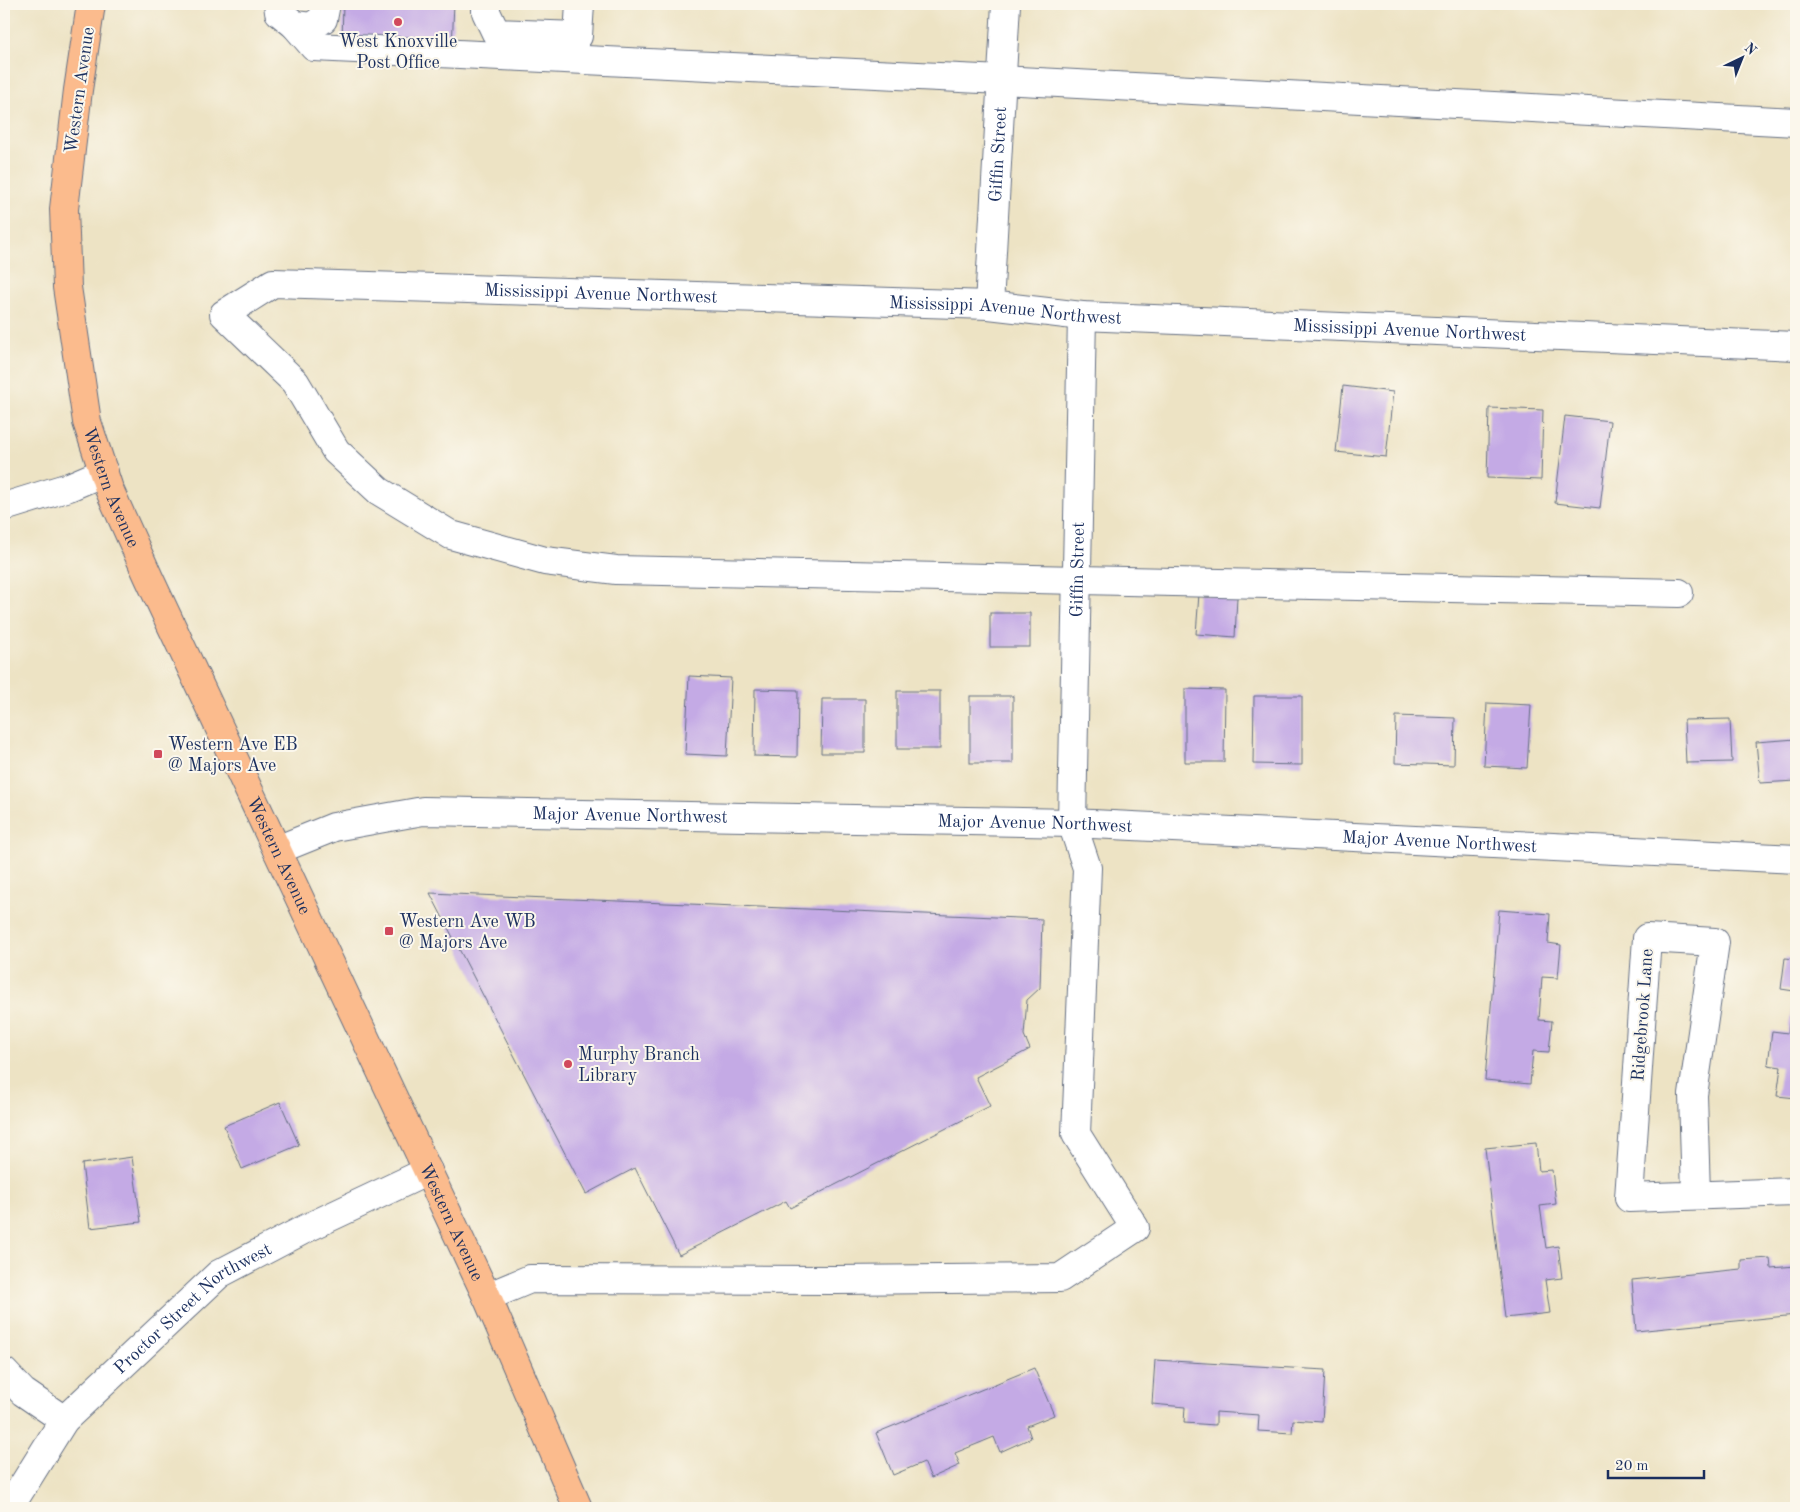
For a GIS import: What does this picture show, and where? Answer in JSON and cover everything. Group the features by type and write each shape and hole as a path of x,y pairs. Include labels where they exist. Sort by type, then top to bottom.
{"main road":[{"name":"Western Avenue","path":"91,4 78,90 64,209 68,287 87,422 109,489 157,595 488,1297 578,1508"}],"street":[{"path":"278,4 279,12 295,25 314,47 1002,80 1796,122"},
{"path":"295,25 311,27 323,19 326,4"},
{"path":"486,4 486,12 496,33 578,36 580,4"},
{"name":"Giffin Street","path":"989,305 1006,4"},
{"name":"Mississippi Avenue Northwest","path":"1077,579 616,570 545,561 451,535 379,491 336,451 295,382 224,314 273,283 989,305 1082,316 1796,346"},
{"name":"Giffin Street","path":"488,1297 530,1279 836,1280 1060,1278 1135,1228 1076,1134 1087,868 1072,823 1082,316"},
{"path":"4,508 69,487 104,472"},
{"path":"1077,579 1679,593"},
{"name":"Major Avenue Northwest","path":"277,850 334,827 423,811 1072,823 1796,859"},
{"name":"Ridgebrook Lane","path":"1696,1194 1693,1095 1715,942 1647,938 1629,1198 1696,1194 1796,1192"},
{"name":"Proctor Street Northwest","path":"9,1508 64,1420 219,1274 307,1228 428,1171"},
{"path":"4,1372 23,1392 64,1420"}],"building":[{"name":"West Knoxville Post Office","path":"343,4 454,4 452,46 342,41"},
{"path":"1343,386 1393,392 1386,457 1336,452"},
{"path":"1489,408 1543,410 1541,480 1487,478"},
{"path":"1565,416 1610,421 1600,508 1555,503"},
{"path":"1199,594 1237,597 1235,637 1196,634"},
{"path":"990,613 1030,613 1030,647 990,647"},
{"path":"689,676 731,678 727,756 685,754"},
{"path":"755,689 798,690 797,757 754,756"},
{"path":"1185,689 1225,690 1224,762 1185,762"},
{"path":"897,691 940,691 940,749 897,749"},
{"path":"970,696 1013,696 1013,763 970,763"},
{"path":"1254,696 1302,696 1302,765 1253,764"},
{"path":"822,699 865,699 865,753 821,753"},
{"path":"1487,703 1531,705 1527,768 1484,766"},
{"path":"1396,716 1455,718 1454,765 1395,763"},
{"path":"1730,719 1732,762 1686,763 1684,720"},
{"path":"1796,739 1796,781 1760,783 1756,742"},
{"path":"430,893 1042,919 1040,988 1027,1000 1024,1035 1030,1049 976,1077 990,1106 790,1208 786,1201 679,1255 635,1168 586,1194"},
{"path":"1499,910 1550,914 1548,943 1561,945 1558,978 1542,977 1539,1020 1552,1021 1549,1052 1533,1051 1530,1084 1485,1080"},
{"path":"1785,958 1796,959 1796,1098 1777,1096 1781,1067 1768,1065 1772,1031 1788,1033 1794,991 1781,989"},
{"path":"280,1102 299,1145 242,1169 224,1126"},
{"path":"1536,1143 1539,1171 1552,1170 1556,1204 1540,1206 1546,1248 1558,1246 1562,1278 1545,1280 1550,1313 1505,1318 1485,1148"},
{"path":"132,1157 141,1222 90,1228 82,1164"},
{"path":"1770,1258 1771,1268 1796,1266 1796,1315 1636,1331 1632,1280 1741,1269 1741,1260"},
{"path":"1155,1360 1325,1370 1322,1422 1293,1420 1292,1433 1258,1431 1259,1415 1216,1412 1216,1425 1184,1423 1185,1407 1152,1404"},
{"path":"1034,1368 1054,1415 1027,1426 1031,1438 1000,1452 994,1437 955,1453 960,1465 931,1478 924,1462 893,1475 876,1433"}],"place":[{"name":"West Knoxville Post Office","path":"398,22"},
{"name":"Western Ave EB @ Majors Ave","path":"158,754"},
{"name":"Western Ave WB @ Majors Ave","path":"389,931"},
{"name":"Murphy Branch Library","path":"568,1064"}]}
